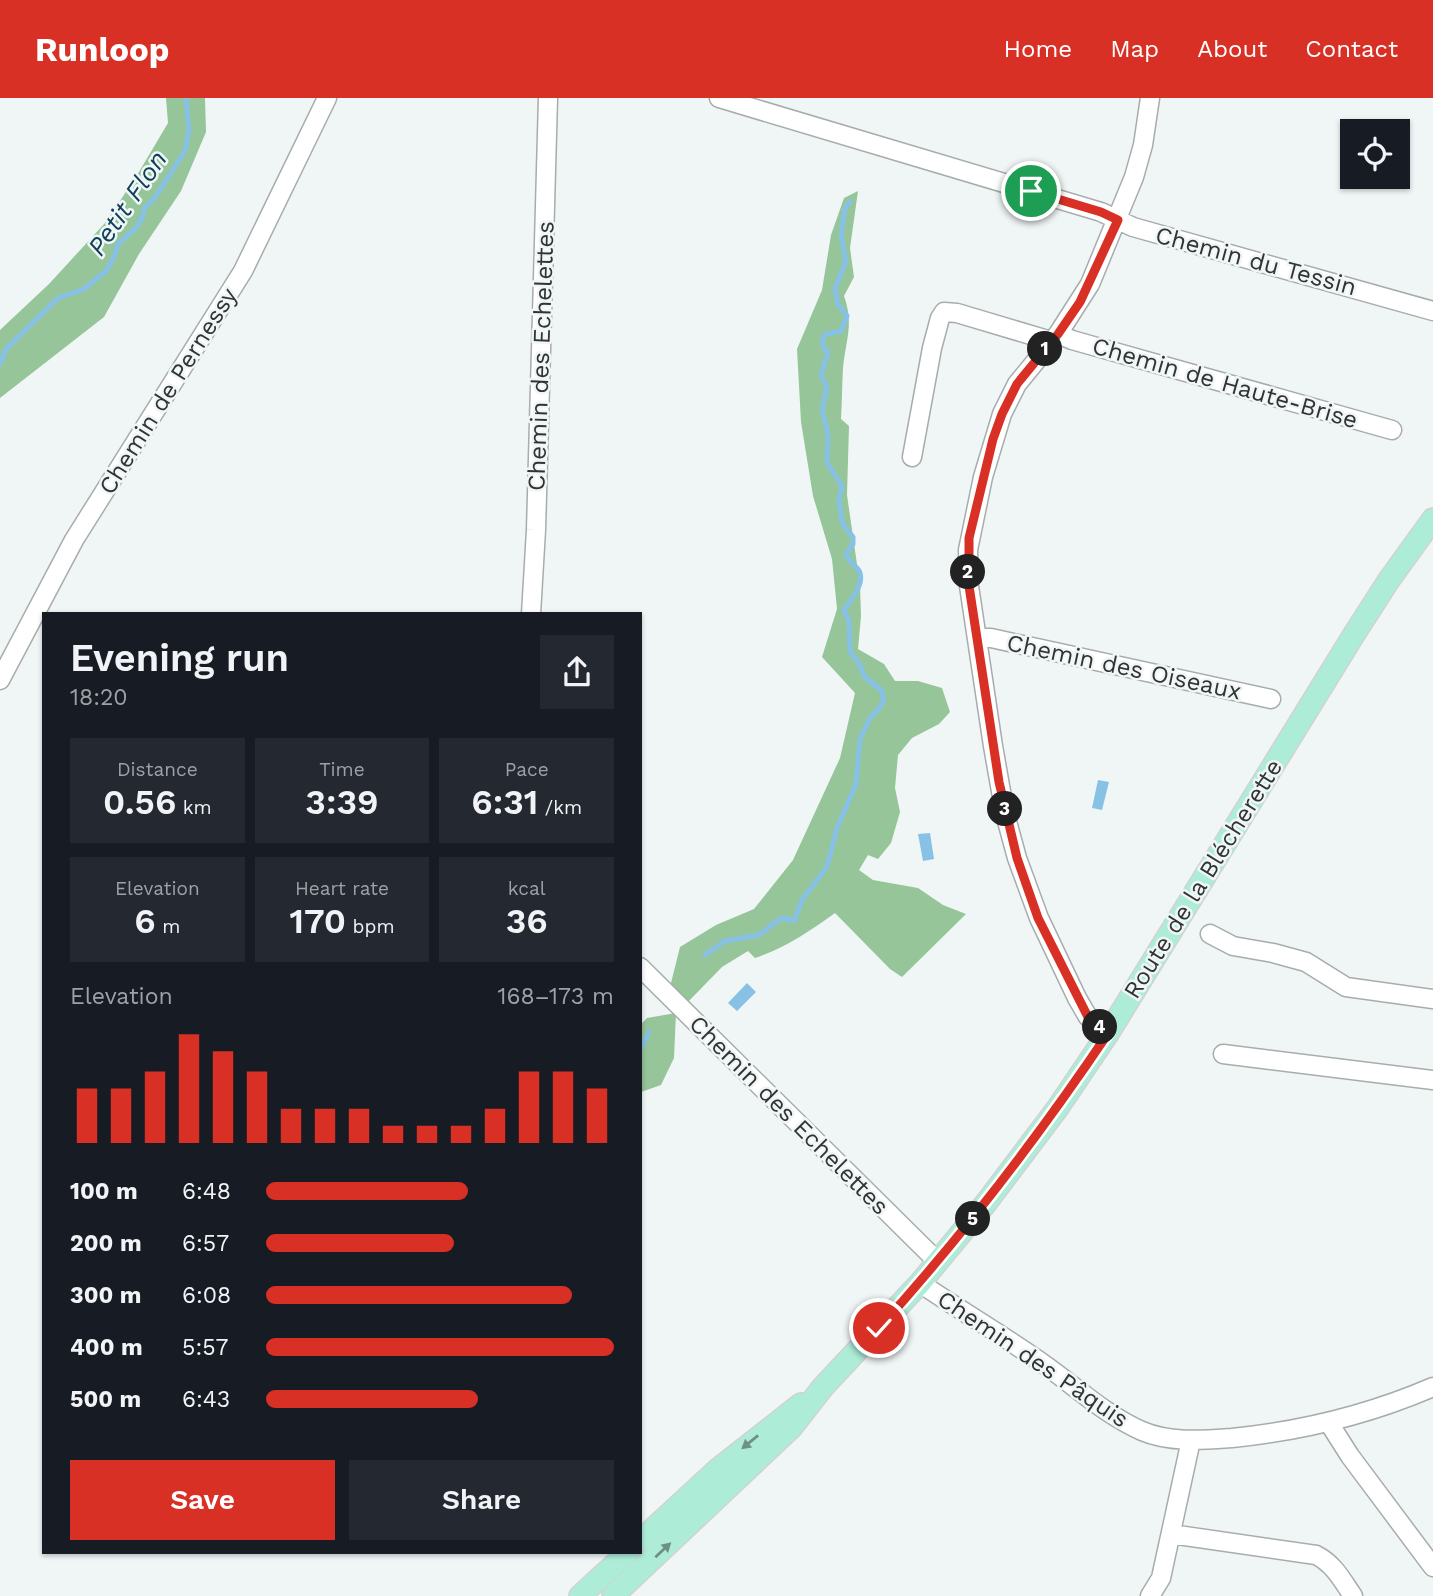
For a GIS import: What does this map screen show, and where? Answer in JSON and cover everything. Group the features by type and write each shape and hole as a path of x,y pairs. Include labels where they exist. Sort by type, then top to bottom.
{"main road":[{"name":"Route de la Blécherette","path":"612,1596 629,1588 791,1428 823,1387 938,1262 1044,1127 1109,1032 1353,636 1433,519"},
{"name":"Route de la Blécherette","path":"642,1539 716,1469 823,1387"},
{"path":"580,1596 626,1554"}],"street":[{"name":"Chemin de Pernessy","path":"0,680 74,540 243,271 327,98"},
{"name":"Chemin des Echelettes","path":"531,612 548,98"},
{"name":"Chemin du Tessin","path":"719,98 1101,212 1133,227 1433,311"},
{"path":"1109,1032 1088,1017 1077,999 1028,893 1006,814 969,586 968,550 993,439 1013,391 1055,337 1090,284 1118,220 1140,159 1150,98"},
{"name":"Chemin de Haute-Brise","path":"912,457 932,348 944,312 1072,340 1392,430"},
{"name":"Chemin des Oiseaux","path":"977,638 991,638 1086,657 1271,699"},
{"path":"1210,934 1233,946 1306,962 1346,987 1433,999"},
{"name":"Chemin des Echelettes","path":"642,969 938,1262"},
{"path":"1223,1054 1433,1080"},
{"name":"Chemin des Pâquis","path":"920,1283 1044,1364 1116,1417 1151,1434 1191,1440 1251,1436 1329,1423 1374,1411 1433,1387"},
{"path":"1329,1423 1350,1456 1433,1567"},
{"path":"1150,1596 1161,1578 1191,1440"},
{"path":"1171,1534 1316,1555 1334,1567 1353,1596"}],"green space":[{"path":"166,98 205,98 206,132 181,191 139,254 104,317 0,398 0,330 49,284 105,223 168,123"},
{"path":"858,191 850,248 854,277 844,296 849,323 843,368 841,419 849,426 847,495 860,585 858,649 884,664 895,681 918,681 942,688 950,712 939,724 912,738 898,755 895,788 900,812 891,843 878,859 868,855 859,870 873,880 918,888 943,905 966,914 902,977 890,969 835,913 807,933 777,949 755,958 748,951 722,967 684,1006 669,991 680,947 716,925 754,909 793,860 840,758 855,693 822,657 837,609 832,559 813,496 801,422 797,349 822,290 831,235 844,198"},
{"path":"676,1013 674,1058 661,1085 642,1092 642,1023 647,1018"}],"water":[{"path":"1098,780 1109,782 1102,810 1092,808"},
{"path":"930,833 934,859 923,861 918,834"},
{"path":"747,983 756,992 737,1011 728,1003"}],"waterway":[{"name":"Petit Flon","path":"0,364 6,349 58,298 84,289 106,271 118,244 136,228 145,207 154,199 185,151 189,130 186,98"},
{"path":"705,955 725,941 759,935 783,918 794,921 802,900 827,867 837,828 856,784 860,739 884,698 881,690 864,676 859,663 850,652 849,621 844,610 858,589 861,578 846,554 853,544 853,537 842,523 839,501 842,486 827,463 828,434 822,410 827,388 821,375 828,352 823,347 823,337 841,331 847,316 838,304 835,289 846,261 841,235 845,208 850,202"},
{"path":"642,1046 649,1032"}],"route":[{"path":"879,1328 986,1203 1057,1109 1109,1032 1088,1017 1077,999 1038,918 1017,858 999,782 967,565 969,538 983,477 1002,414 1017,384 1080,302 1118,220 1101,212 1031,191"}]}
